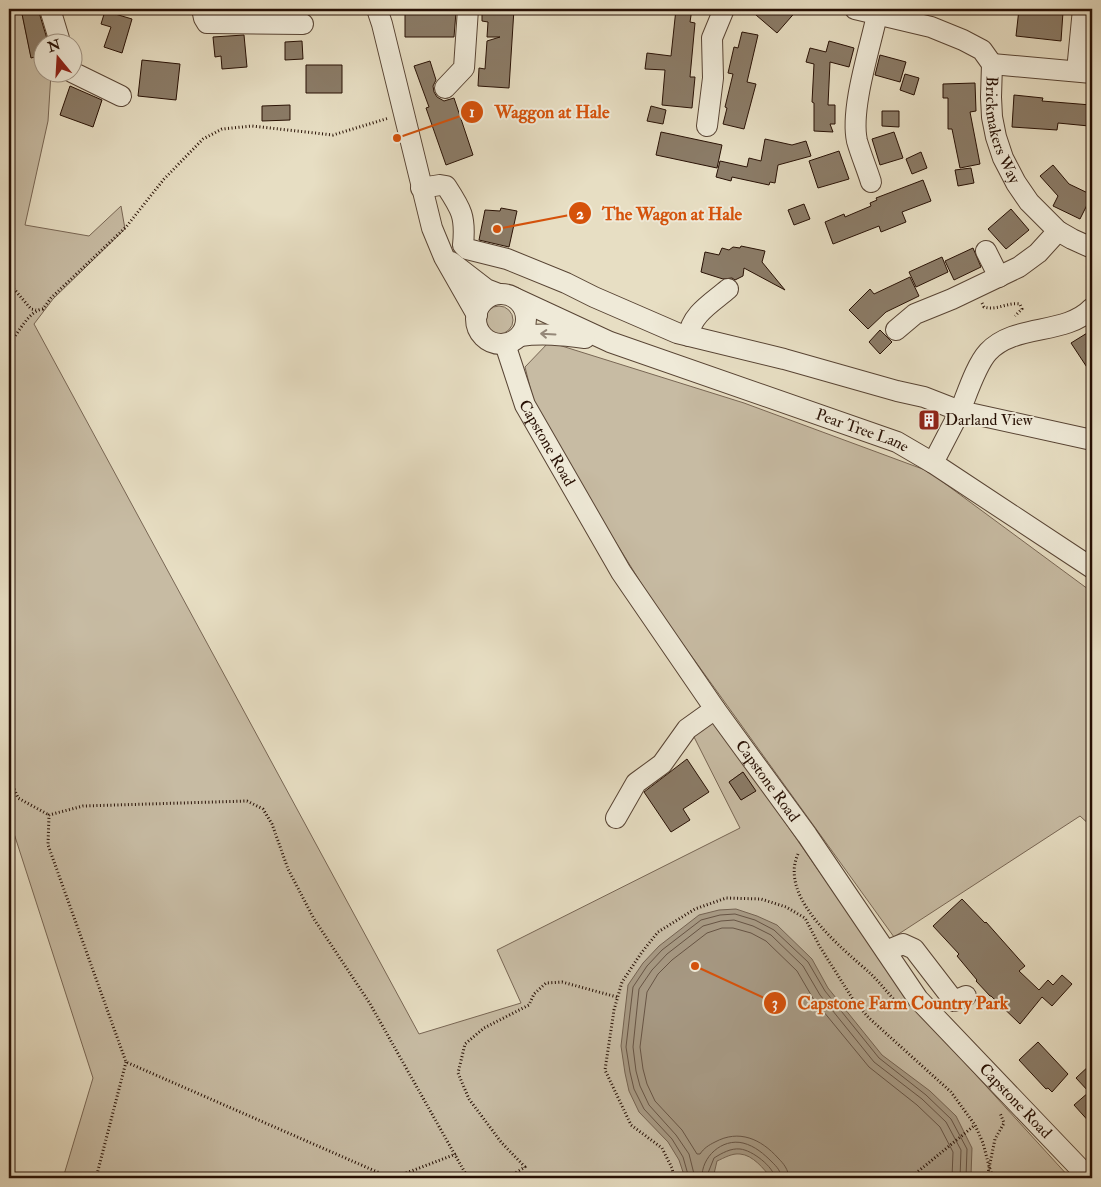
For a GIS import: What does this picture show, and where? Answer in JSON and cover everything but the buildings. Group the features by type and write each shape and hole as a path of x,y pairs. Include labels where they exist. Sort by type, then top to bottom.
{"street":[{"path":"50,9 57,32"},
{"path":"202,9 207,23 303,24"},
{"path":"376,9 404,114 421,188 432,228 444,257 477,315 479,330 483,336 497,344 512,340 524,329 526,320 521,304 507,296 486,289 444,257"},
{"path":"445,88 464,68 468,9"},
{"path":"708,126 713,78 712,38 724,9"},
{"name":"Brickmakers Way","path":"855,9 931,27 982,50 992,64 992,117 1003,158 1016,183 1029,202 1058,231 1072,240 1092,248"},
{"path":"992,64 1084,72 1083,9"},
{"path":"871,182 857,141 856,125 858,103 877,15"},
{"path":"82,77 121,96"},
{"path":"421,188 440,184 446,186 460,209 464,230 463,245 467,249 516,263 566,283 676,333 924,397 960,411 1092,440"},
{"path":"896,330 915,314 994,280 1028,262 1058,231"},
{"path":"986,251 994,280"},
{"path":"689,336 689,327 693,319 728,289"},
{"path":"477,315 484,301 491,296 507,296"},
{"name":"Pear Tree Lane","path":"507,296 610,342 897,442 933,463 1092,568"},
{"path":"933,463 987,353 998,343 1071,322 1092,308"},
{"name":"Pear Tree Lane","path":"512,340 539,333 561,334 610,342"},
{"name":"Capstone Road","path":"512,340 525,404 616,564 715,709 807,835 918,999 1089,1178"},
{"path":"616,818 636,783 662,764 687,729 715,709"},
{"path":"886,951 903,944 914,949 954,1001 966,996"}],"path":[{"path":"9,283 31,309 43,310 51,298 126,227 164,179 203,139 222,129 252,126 334,135 404,114"},
{"path":"994,280 994,292 983,301 984,307 989,309 1020,304 1022,309"},
{"path":"9,344 36,310"},
{"path":"9,776 18,798 49,815 83,806 247,801 263,809 272,824 288,869 314,919 369,1002 468,1178"},
{"path":"49,815 48,845 126,1062 96,1178"},
{"path":"674,1178 672,1168 662,1148 631,1125 605,1070 614,1010 622,982 658,932 695,909 726,898 761,899 786,907 805,918 820,947 854,1001 869,1018 951,1092 975,1124 983,1142 994,1178"},
{"path":"507,1178 525,1167 501,1142 469,1100 458,1073 465,1044 484,1028 529,1006 534,994 546,983 562,982 617,997"},
{"path":"126,1062 392,1178 456,1154"},
{"path":"910,1178 975,1124"}],"shaded area":[{"path":"9,9 21,9 32,57 32,82 50,82 48,121 25,225 89,236 121,206 125,229 53,299 34,324 419,1034 521,1003 497,950 740,828 692,733 716,715 775,808 912,1005 1070,1178 63,1178 93,1078 9,818","holes":["743,772 755,791 741,800 729,782"]},
{"path":"499,306 509,310 513,320 509,330 499,334 489,330 485,320 489,310"},
{"path":"549,342 744,403 928,471 1092,592 1092,827 1080,816 894,937 654,604 537,415 525,367"}],"water":[{"path":"736,909 777,925 812,959 828,988 882,1055 930,1091 956,1116 972,1148 970,1178 771,1178 754,1160 745,1155 737,1154 717,1161 713,1178 685,1178 679,1160 668,1142 639,1112 629,1091 621,1046 628,985 643,963 659,946 699,915 719,910"}],"place":[{"name":"Waggon at Hale","path":"397,138"},
{"name":"The Wagon at Hale","path":"497,229"},
{"name":"Darland View","path":"929,420"},
{"name":"Capstone Farm Country Park","path":"695,966"}]}
